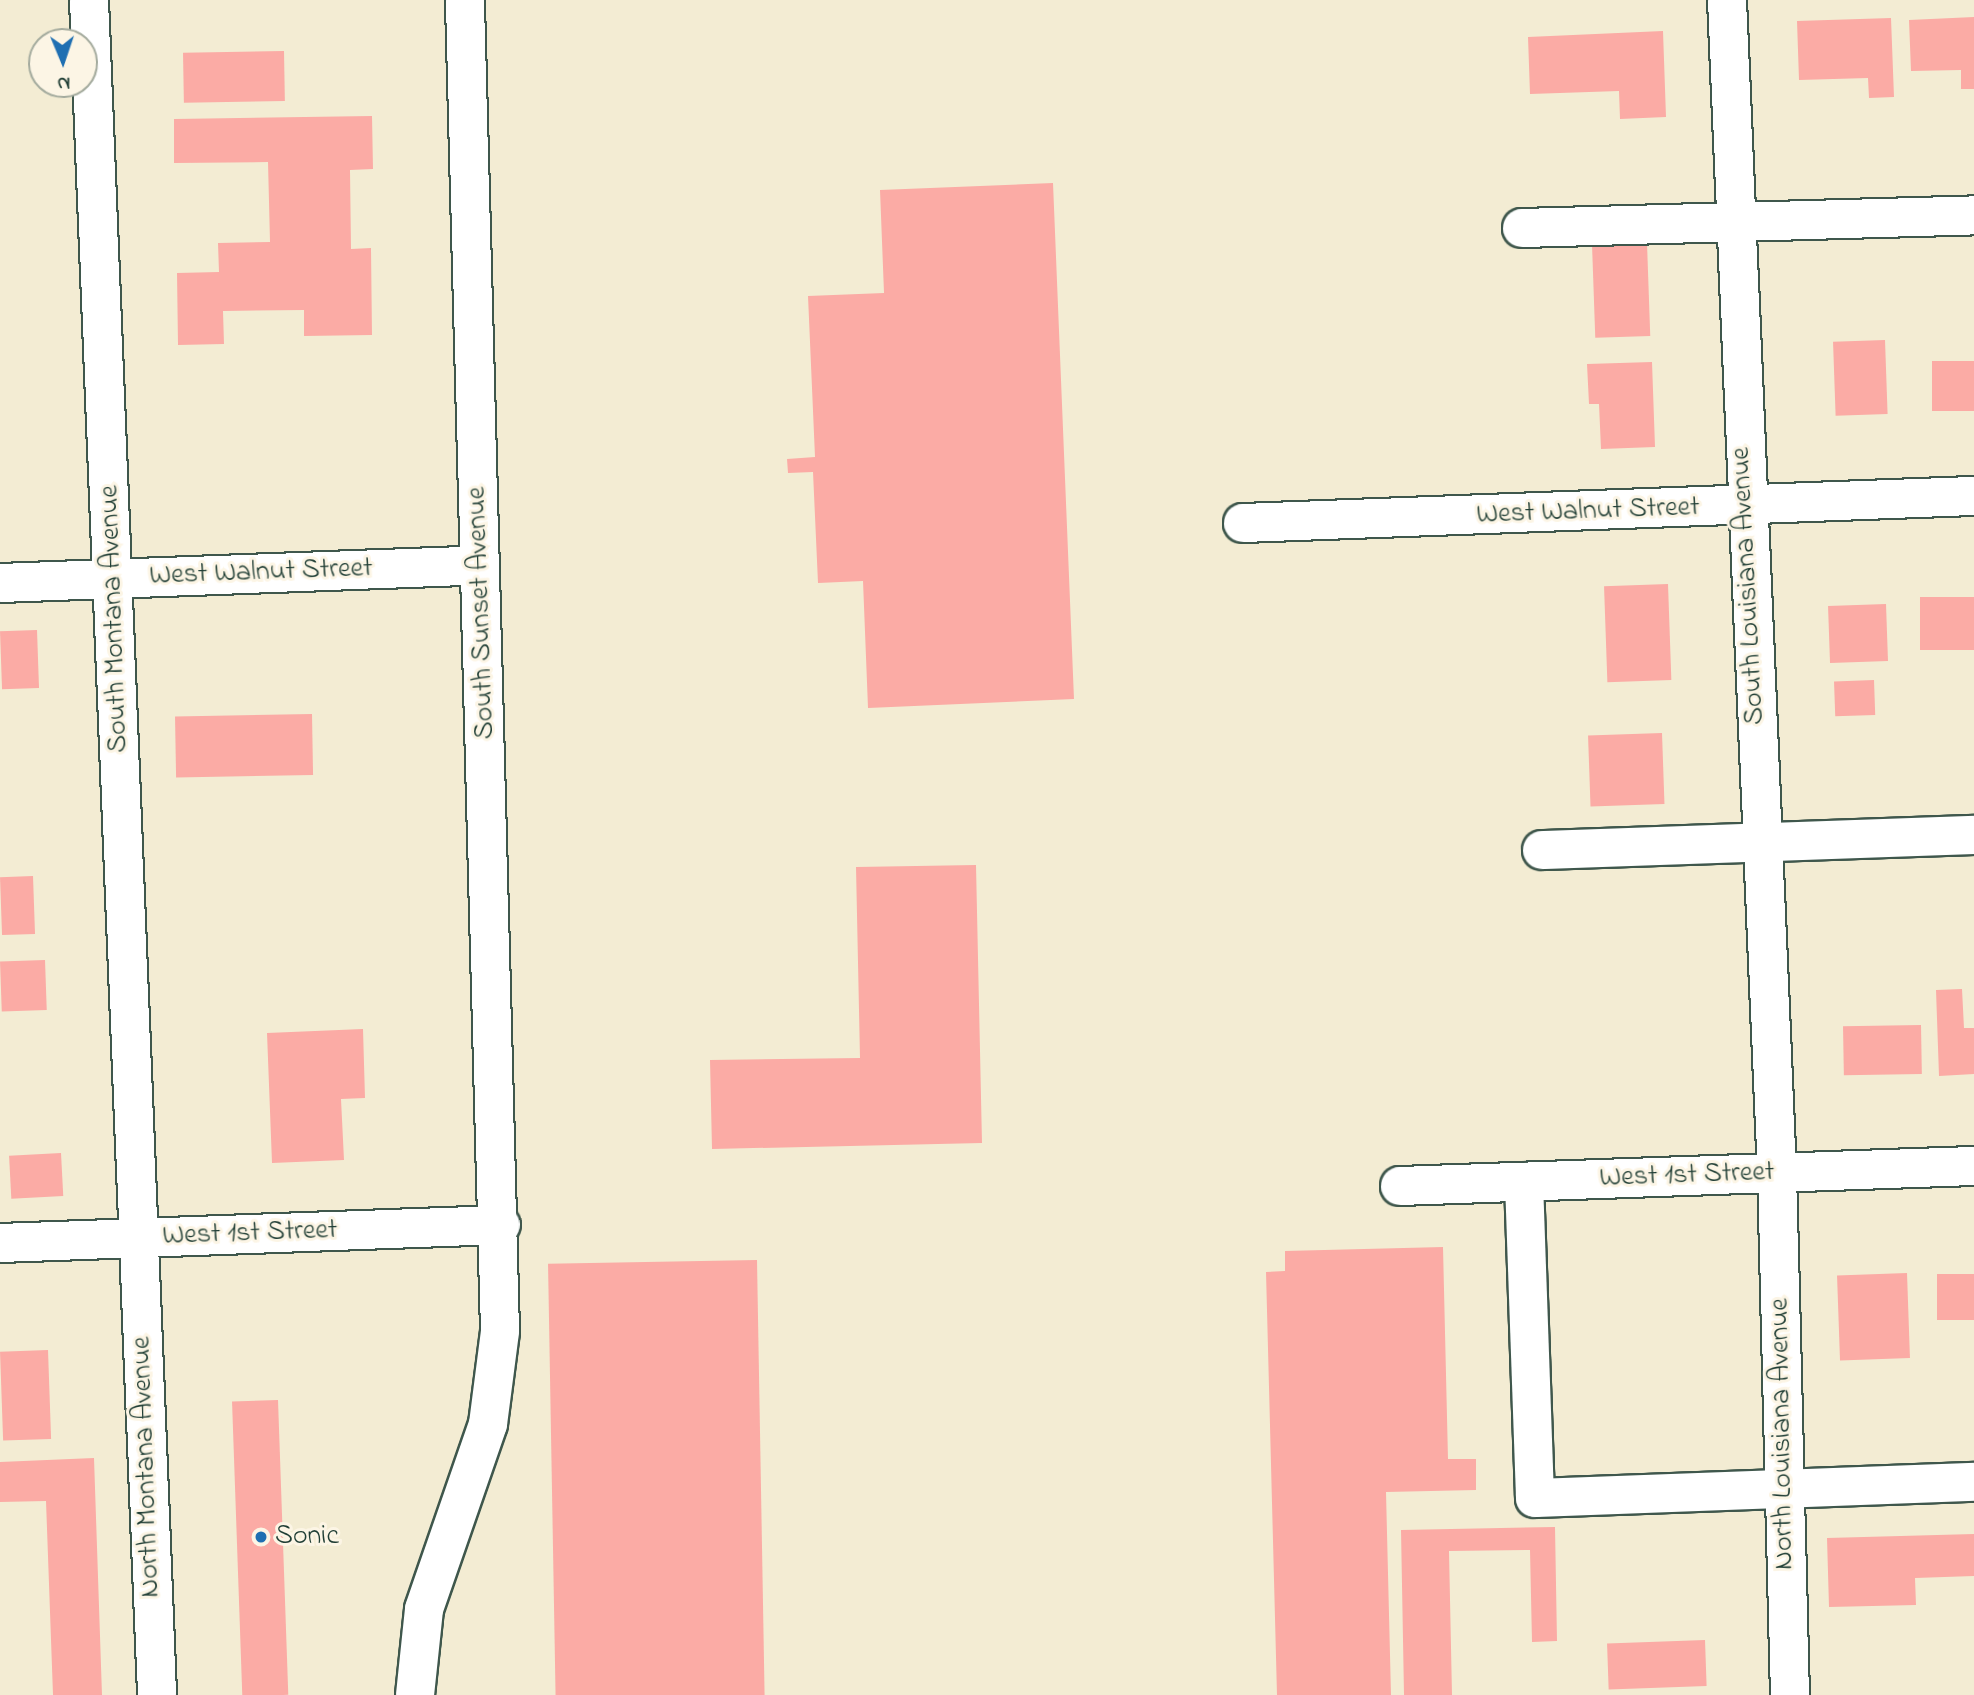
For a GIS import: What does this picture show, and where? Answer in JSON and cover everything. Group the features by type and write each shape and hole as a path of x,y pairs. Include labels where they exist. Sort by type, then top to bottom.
{"street":[{"name":"South Montana Avenue","path":"89,0 138,1238"},
{"name":"South Sunset Avenue","path":"415,1695 420,1627 435,1565 480,1453 496,1384 501,1225 465,0"},
{"name":"South Louisiana Avenue","path":"1727,0 1744,508 1777,1172"},
{"path":"1522,228 1735,226 1974,215"},
{"name":"West Walnut Street","path":"1243,523 1744,508 1974,496"},
{"name":"West Walnut Street","path":"0,583 480,565"},
{"path":"1542,850 1974,835"},
{"name":"West 1st Street","path":"1400,1186 1974,1166"},
{"name":"North Louisiana Avenue","path":"1777,1172 1790,1695"},
{"path":"1524,1182 1535,1498 1974,1482"},
{"name":"West 1st Street","path":"0,1243 501,1225"},
{"name":"North Montana Avenue","path":"138,1238 157,1695"}],"building":[{"path":"1974,17 1974,89 1961,89 1961,70 1911,71 1909,20"},
{"path":"1891,18 1894,97 1869,98 1868,78 1799,80 1797,21"},
{"path":"1663,31 1666,117 1620,119 1619,91 1530,94 1528,37"},
{"path":"284,51 285,101 184,103 183,53"},
{"path":"372,116 373,169 350,170 351,249 371,248 372,335 304,336 304,310 223,311 224,344 178,345 177,273 219,272 218,243 270,242 268,162 174,163 174,119"},
{"path":"1053,183 1074,699 868,708 863,581 818,583 813,472 788,473 787,459 815,457 808,296 884,293 880,190"},
{"path":"1647,243 1650,336 1595,338 1592,245"},
{"path":"1885,340 1888,414 1836,416 1833,342"},
{"path":"1932,361 1974,361 1974,411 1932,411"},
{"path":"1652,362 1655,447 1601,449 1599,404 1589,404 1587,364"},
{"path":"1668,584 1671,680 1607,682 1604,586"},
{"path":"1920,597 1974,597 1974,650 1920,650"},
{"path":"1886,604 1888,661 1830,663 1828,606"},
{"path":"37,630 39,688 2,689 0,631"},
{"path":"1874,680 1875,715 1835,716 1834,681"},
{"path":"312,714 313,775 176,777 175,716"},
{"path":"1662,733 1664,804 1591,807 1588,736"},
{"path":"976,865 982,1143 712,1149 710,1060 860,1058 856,867"},
{"path":"33,876 35,934 2,935 0,877"},
{"path":"45,960 47,1010 2,1012 0,962"},
{"path":"1962,989 1964,1028 1974,1028 1974,1074 1939,1076 1936,990"},
{"path":"1921,1025 1922,1074 1844,1075 1843,1026"},
{"path":"363,1029 365,1098 341,1099 344,1160 272,1163 267,1033"},
{"path":"61,1153 63,1196 11,1199 9,1156"},
{"path":"1443,1247 1448,1459 1476,1459 1476,1490 1386,1492 1391,1695 1277,1695 1266,1272 1285,1271 1285,1251"},
{"path":"757,1260 765,1695 556,1695 548,1264"},
{"path":"1907,1273 1910,1358 1840,1360 1837,1275"},
{"path":"1937,1274 1974,1274 1974,1320 1937,1320"},
{"path":"48,1350 51,1439 3,1441 0,1352"},
{"path":"278,1400 288,1695 242,1695 232,1402"},
{"path":"94,1458 102,1695 53,1695 46,1501 0,1502 0,1462"},
{"path":"1555,1527 1557,1641 1532,1642 1530,1550 1449,1551 1452,1695 1404,1695 1401,1530"},
{"path":"1974,1534 1974,1576 1915,1578 1916,1605 1829,1607 1827,1538"},
{"path":"1705,1640 1707,1686 1609,1689 1607,1643"}],"place":[{"name":"Sonic","path":"261,1537"}]}
